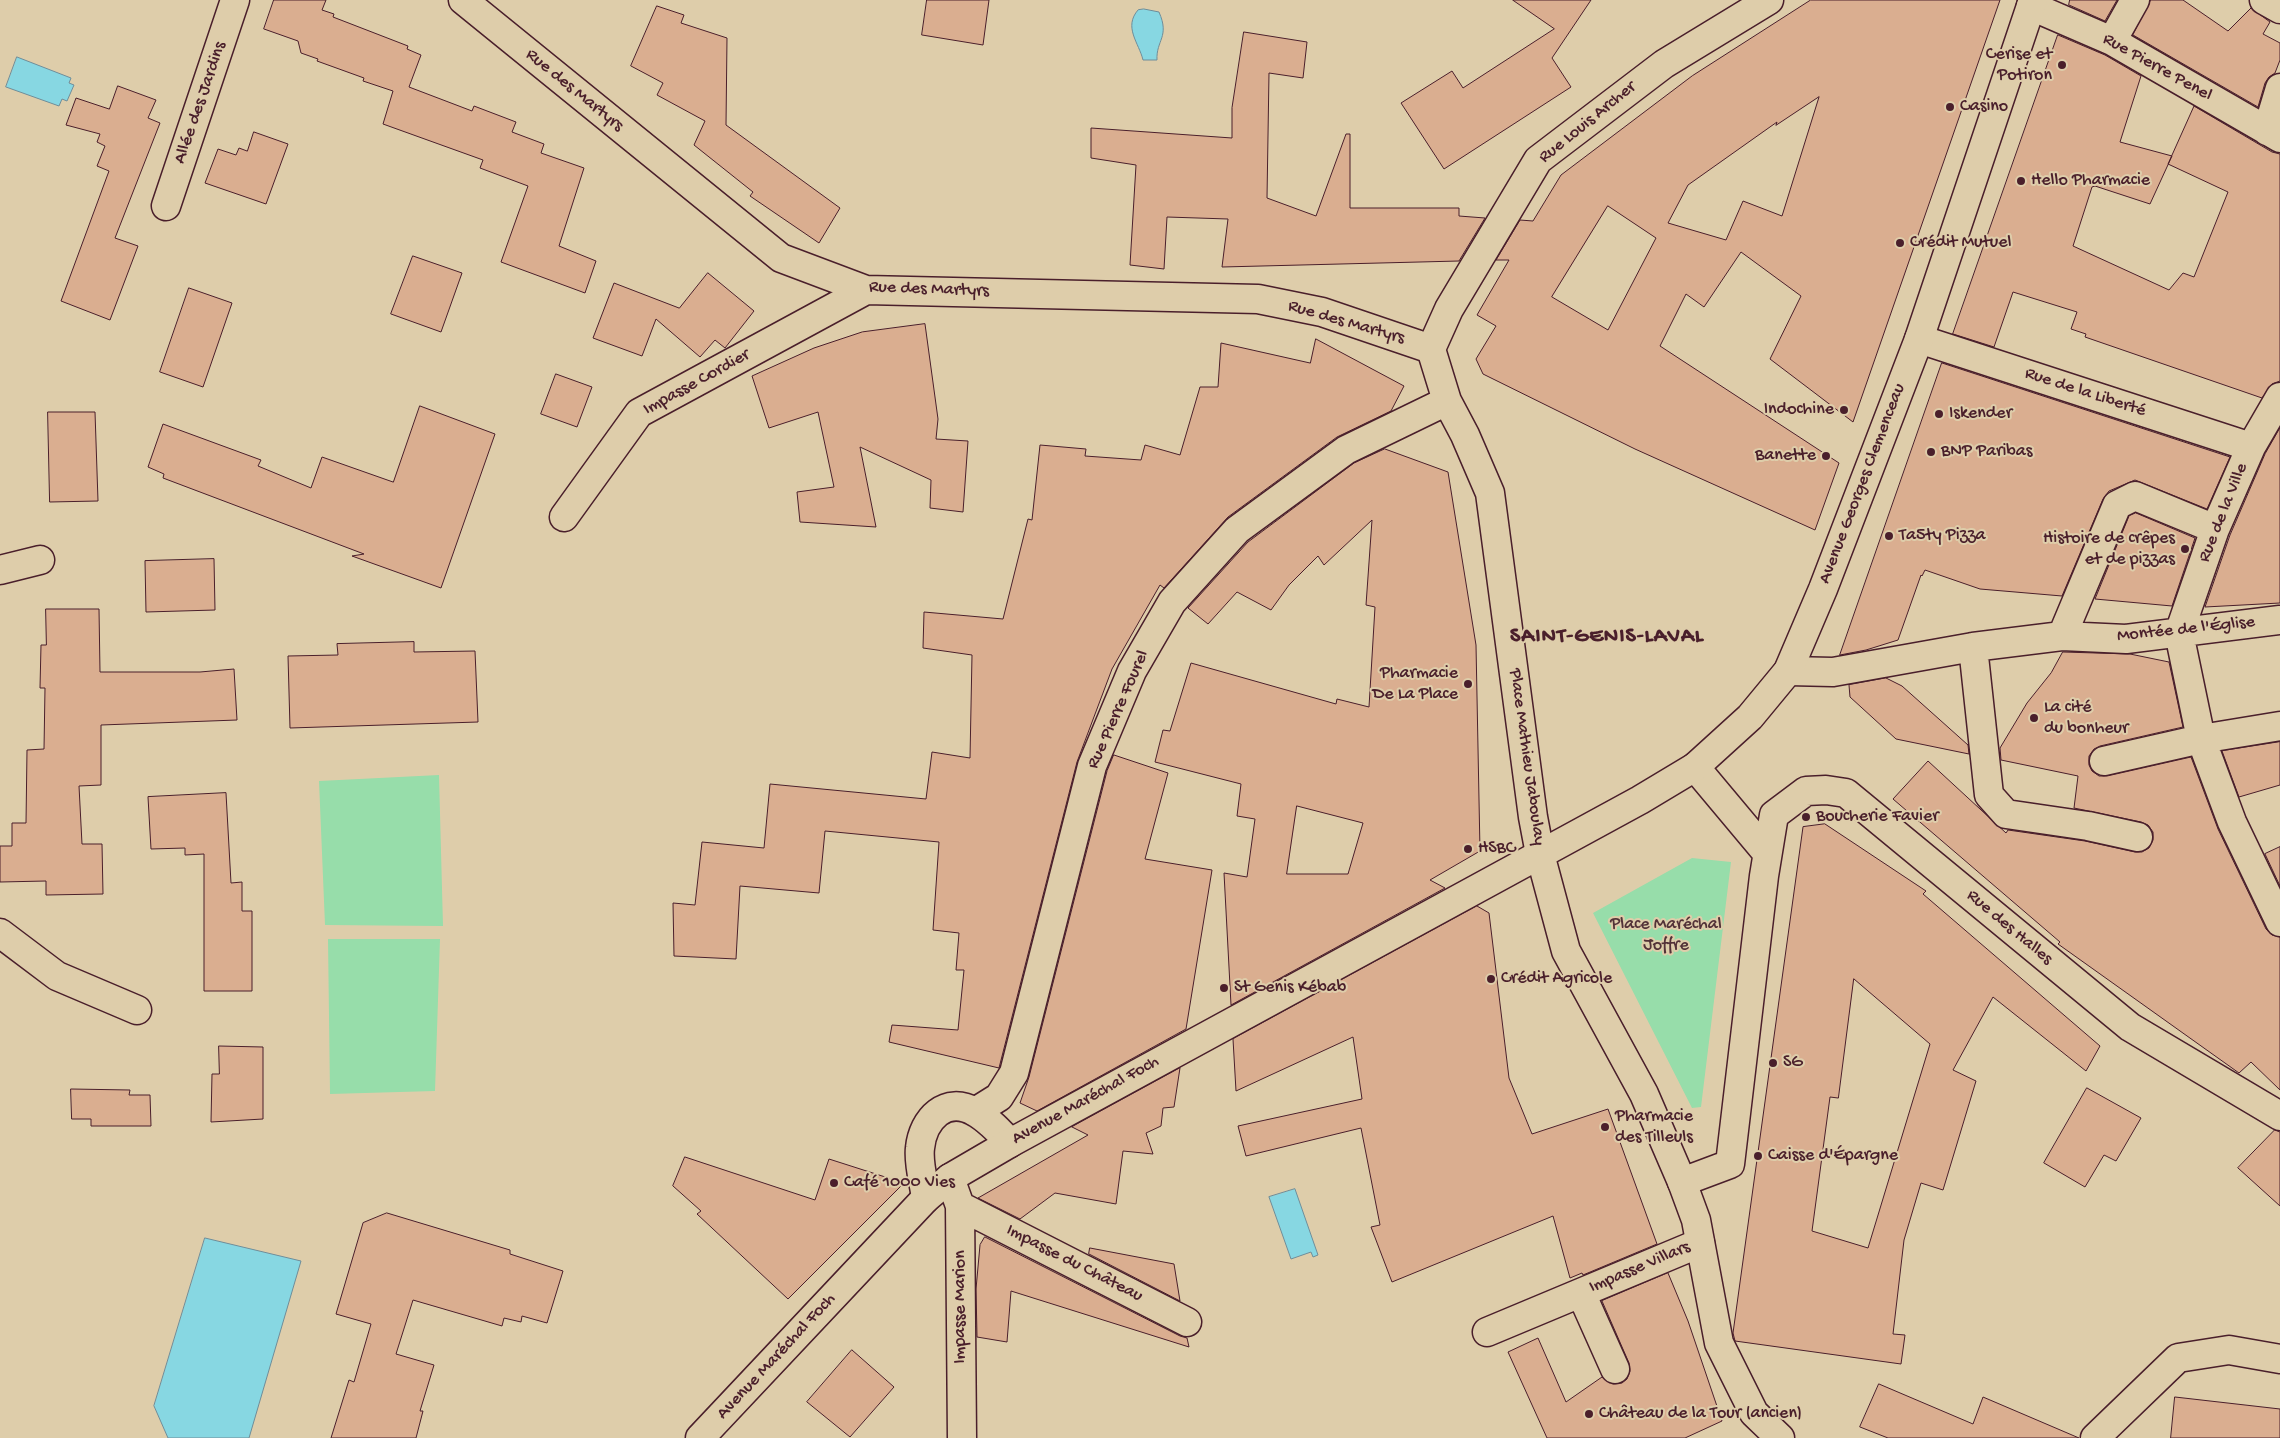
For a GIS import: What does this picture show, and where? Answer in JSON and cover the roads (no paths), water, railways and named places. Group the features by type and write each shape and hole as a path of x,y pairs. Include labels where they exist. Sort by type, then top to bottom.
{"street":[{"name":"Allée des Jardins","path":"166,206 235,0"},
{"name":"Rue des Martyrs","path":"463,0 781,258 866,290 1258,299 1322,312 1431,349"},
{"name":"Rue Louis Archer","path":"1431,349 1449,309 1538,160 1664,64 1769,0"},
{"path":"2112,41 2135,0"},
{"path":"2264,0 2280,9"},
{"name":"Rue Pierre Penel","path":"2032,3 2112,41 2274,134"},
{"name":"Avenue Georges Clemenceau","path":"1540,854 1640,800 1695,767 1750,717 1788,671 1823,590 1919,339 2032,3"},
{"path":"2274,134 2280,88"},
{"name":"Impasse Cordier","path":"564,517 639,413 866,290"},
{"name":"Rue de la Liberté","path":"1919,339 2251,447"},
{"path":"1431,349 1447,401"},
{"name":"Rue de la Ville","path":"2178,633 2215,529 2251,447 2280,397"},
{"name":"Place Mathieu Jaboulay","path":"1447,401 1465,435 1490,493 1540,854"},
{"name":"Rue Pierre Fourel","path":"975,1112 999,1097 1014,1073 1092,766 1132,671 1172,602 1237,530 1346,450 1447,401"},
{"path":"2062,636 2116,505 2135,496 2215,529"},
{"path":"0,570 40,560"},
{"name":"Montée de l'Église","path":"1788,671 1833,672 1973,647 2062,636 2126,639 2280,620"},
{"path":"2178,633 2202,738 2232,822 2280,922"},
{"path":"1973,647 1989,795 2006,814 2088,826 2138,837"},
{"path":"2104,761 2202,738 2280,726"},
{"path":"1682,1182 1730,1164 1767,853 1695,767"},
{"name":"Rue des Halles","path":"1767,853 1774,815 1806,791 1826,790 1846,793 2130,1027 2280,1116"},
{"path":"1540,854 1566,951 1644,1094 1682,1182 1696,1220 1719,1344 1754,1413 1780,1438"},
{"name":"Avenue Maréchal Foch","path":"700,1438 926,1198 950,1178 1010,1143 1540,854"},
{"path":"0,933 57,976 137,1010"},
{"path":"926,1198 919,1149 927,1122 938,1112 958,1106 975,1112 1010,1143"},
{"name":"Impasse Marion","path":"950,1178 960,1206 962,1438"},
{"name":"Impasse du Château","path":"960,1206 1187,1322"},
{"name":"Impasse Villars","path":"1487,1332 1700,1243"},
{"name":"Impasse Villars","path":"1581,1293 1615,1369"},
{"path":"2095,1438 2178,1358 2229,1350 2280,1359"}],"water":[{"path":"1144,9 1159,12 1162,20 1163,33 1158,48 1157,60 1143,60 1133,35 1132,23 1134,16 1138,10"},
{"path":"17,57 71,78 69,83 74,85 67,101 62,99 59,106 6,87"},
{"path":"1295,1189 1318,1255 1313,1257 1311,1252 1291,1259 1269,1197"},
{"path":"205,1238 301,1261 249,1438 168,1438 154,1406"}],"place":[{"name":"Cerise et Potiron","path":"2062,65"},
{"name":"Casino","path":"1950,107"},
{"name":"Hello Pharmacie","path":"2021,181"},
{"name":"Crédit Mutuel","path":"1900,243"},
{"name":"Indochine","path":"1844,410"},
{"name":"Iskender","path":"1939,414"},
{"name":"BNP Paribas","path":"1931,452"},
{"name":"Banette","path":"1826,456"},
{"name":"Ta5ty Pizza","path":"1889,536"},
{"name":"Histoire de crêpes et de pizzas","path":"2185,549"},
{"name":"Pharmacie De La Place","path":"1468,684"},
{"name":"La cité du bonheur","path":"2034,718"},
{"name":"Boucherie Favier","path":"1806,817"},
{"name":"HSBC","path":"1468,849"},
{"name":"Crédit Agricole","path":"1491,979"},
{"name":"St Genis Kébab","path":"1224,988"},
{"name":"SG","path":"1773,1063"},
{"name":"Pharmacie des Tilleuls","path":"1605,1127"},
{"name":"Caisse d'Épargne","path":"1758,1156"},
{"name":"Café 1000 Vies","path":"834,1183"},
{"name":"Château de la Tour (ancien)","path":"1589,1414"}],"district":[{"name":"SAINT-GENIS-LAVAL","path":"1607,638"}],"park label":[{"name":"Place Maréchal Joffre","path":"1666,935"}]}
